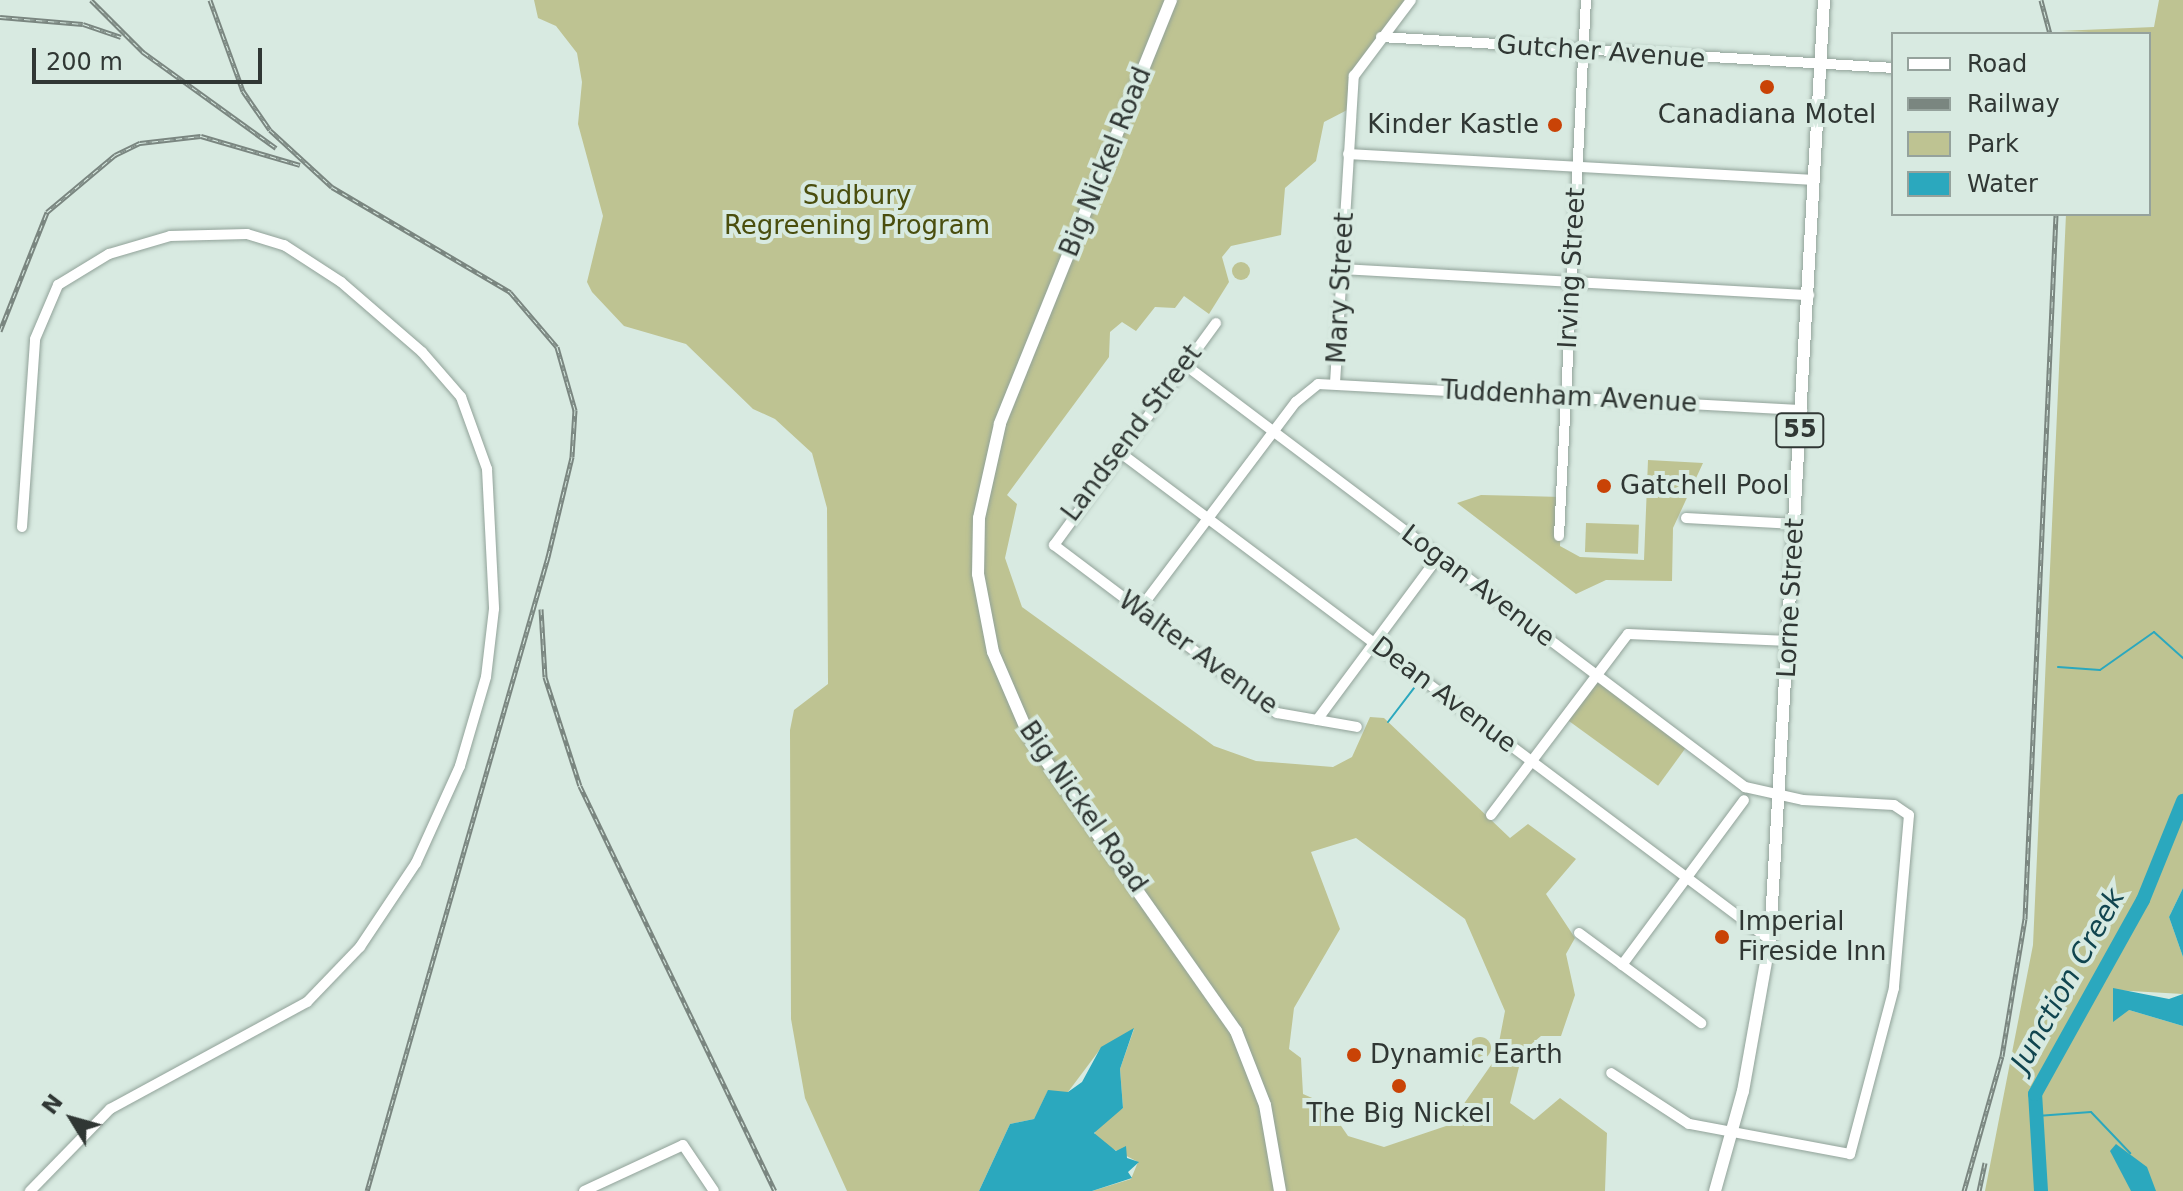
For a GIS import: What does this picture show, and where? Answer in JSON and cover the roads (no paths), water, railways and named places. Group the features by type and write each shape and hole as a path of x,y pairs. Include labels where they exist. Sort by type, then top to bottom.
{"main road":[{"name":"Big Nickel Road","path":"1171,0 1000,424 979,518 978,574 993,652 1030,738 1236,1031 1265,1105 1280,1191"},
{"name":"Lorne Street","path":"1715,1191 1731,1133 1770,940 1824,0"}],"street":[{"name":"Mary Street","path":"1139,610 1306,390 1335,383 1354,76 1411,0"},
{"name":"Irving Street","path":"1559,536 1586,0"},
{"name":"Gutcher Avenue","path":"1381,37 1584,52 1891,68"},
{"path":"1348,154 1814,180"},
{"path":"22,527 35,339 58,285 109,254 170,236 247,234 284,245 341,282 461,397 487,469 494,609 486,677 460,766 416,863 360,947 307,1002 110,1109 30,1191"},
{"path":"1342,269 1809,295"},
{"name":"Landsend Street","path":"1054,545 1118,451 1216,323"},
{"name":"Logan Avenue","path":"1184,364 1745,787 1779,796 1906,811 1901,941 1854,1150 1837,1156 1731,1133"},
{"name":"Tuddenham Avenue","path":"1335,383 1802,410"},
{"name":"Dean Avenue","path":"1118,451 1770,940"},
{"path":"1686,518 1795,524"},
{"name":"Walter Avenue","path":"1054,545 1277,713 1357,727"},
{"path":"1317,720 1439,556"},
{"path":"1491,815 1595,674 1634,633 1789,641"},
{"path":"1622,965 1744,800"},
{"path":"1579,933 1701,1023"},
{"path":"1611,1073 1675,1118 1731,1133"},
{"path":"584,1191 683,1145 714,1191"}],"water":[{"path":"2183,888 2183,957 2169,917"},
{"path":"2113,988 2169,999 2183,994 2183,1026 2129,1010 2113,1022"},
{"path":"1134,1028 1120,1069 1123,1108 1094,1133 1116,1151 1126,1146 1127,1158 1139,1162 1128,1172 1132,1178 1092,1191 979,1191 1010,1124 1034,1119 1048,1090 1068,1092 1082,1082 1101,1047"},
{"path":"2116,1144 2147,1167 2156,1191 2131,1191 2110,1151"}],"waterway":[{"path":"2058,667 2100,670 2154,632 2183,658"},
{"path":"1388,722 1414,688"},
{"name":"Junction Creek","path":"2041,1191 2035,1094 2143,900 2183,801"},
{"path":"2037,1116 2091,1112 2130,1153"}],"railway":[{"path":"91,0 143,52 276,148"},
{"path":"210,0 243,91 270,130 332,187 510,292 557,347 575,410 572,457 548,557 367,1191"},
{"path":"2041,0 2049,32"},
{"path":"0,17 83,24 121,37"},
{"path":"0,331 47,212 115,155 140,143 201,136 300,165"},
{"path":"1964,1191 2002,1056 2025,919 2056,216"},
{"path":"541,609 545,677 580,786 775,1191"},
{"path":"1979,1191 1985,1163"}],"place":[{"name":"Canadiana Motel","path":"1767,87"},
{"name":"Kinder Kastle","path":"1555,125"},
{"name":"Gatchell Pool","path":"1604,486"},
{"name":"Imperial Fireside Inn","path":"1722,937"},
{"name":"Dynamic Earth","path":"1354,1055"},
{"name":"The Big Nickel","path":"1399,1086"}],"park label":[{"name":"Sudbury Regreening Program","path":"857,211"}]}
